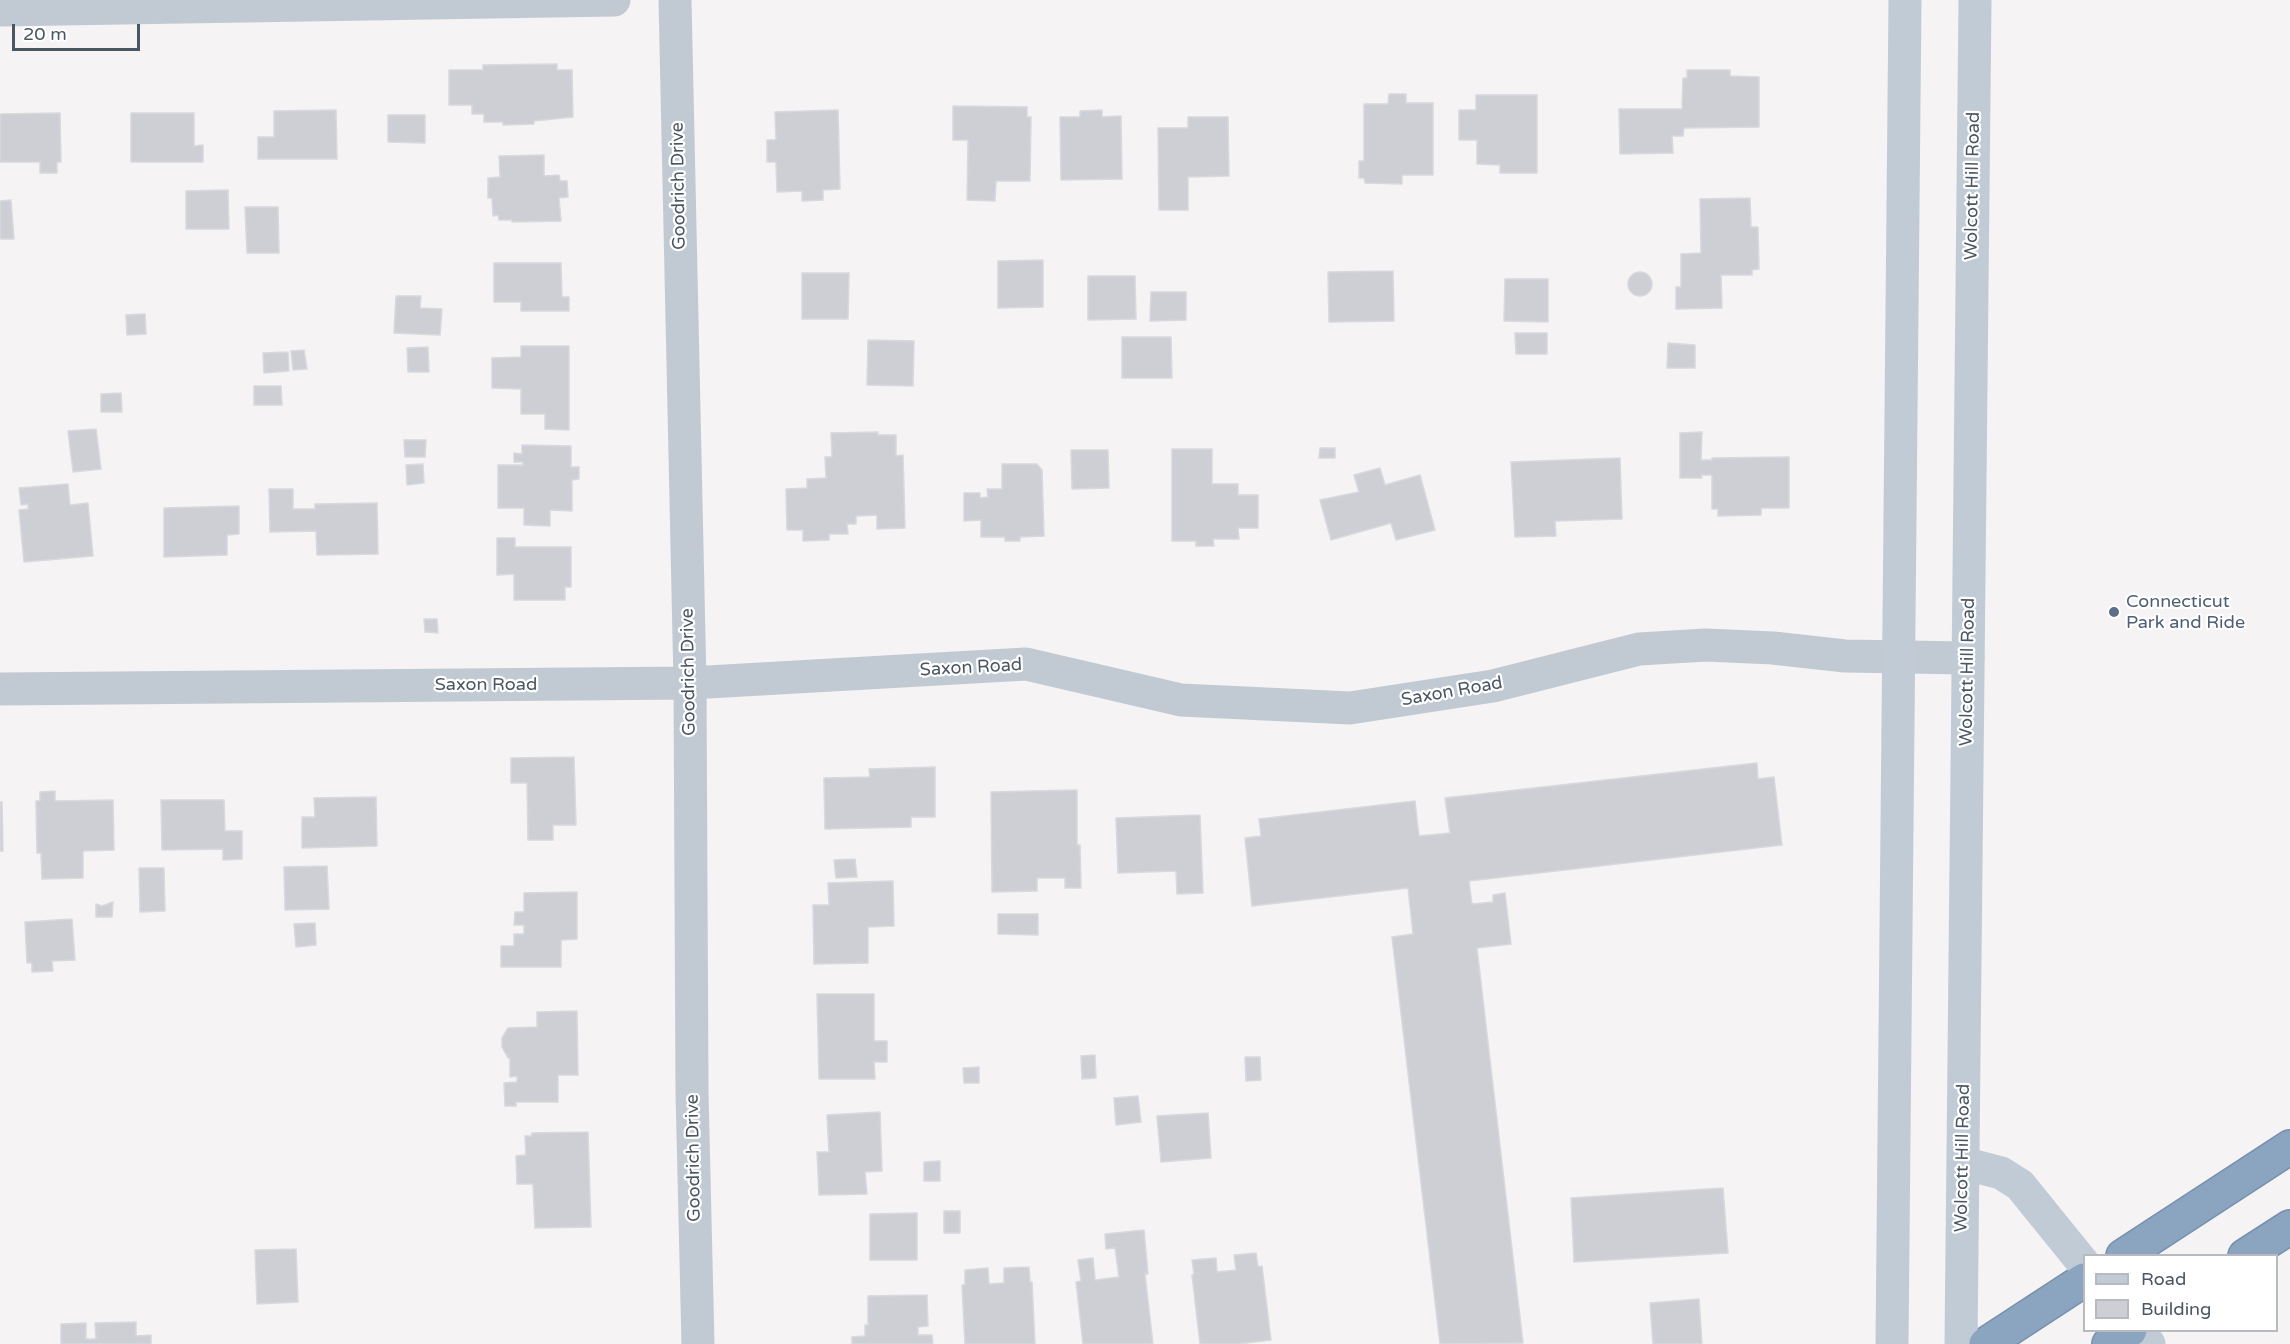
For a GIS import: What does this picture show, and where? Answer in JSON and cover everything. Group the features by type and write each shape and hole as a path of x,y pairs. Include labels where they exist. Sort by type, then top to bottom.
{"highway":[{"path":"2126,1254 2290,1147"},
{"path":"2248,1254 2290,1227"},
{"path":"1986,1344 2083,1281"},
{"path":"2109,1344 2127,1332"}],"main road":[{"path":"1892,1344 1905,0"},
{"name":"Wolcott Hill Road","path":"1961,1344 1975,0"},
{"path":"1963,1162 2001,1173 2020,1185 2083,1262"},
{"path":"2140,1332 2149,1344"}],"street":[{"path":"0,10 614,0"},
{"name":"Goodrich Drive","path":"675,0 690,683 692,1092 698,1344"},
{"name":"Saxon Road","path":"0,689 690,683 1026,664 1181,700 1350,708 1493,686 1639,649 1706,645 1773,648 1845,656 1968,658"}],"building":[{"path":"557,64 557,70 572,70 573,117 534,121 534,124 503,125 503,122 484,122 484,114 472,114 472,105 449,105 449,70 483,70 483,65"},
{"path":"1687,70 1730,70 1730,76 1759,77 1759,127 1684,128 1683,136 1672,136 1673,153 1620,154 1619,109 1682,109 1683,78 1687,78"},
{"path":"1389,94 1406,94 1406,103 1433,103 1433,175 1402,175 1402,184 1365,183 1364,178 1359,178 1359,161 1364,161 1364,104 1388,104"},
{"path":"1476,95 1537,95 1537,173 1500,173 1500,165 1477,164 1477,140 1459,140 1459,110 1476,110"},
{"path":"953,106 1027,107 1027,117 1031,117 1030,181 996,181 995,201 967,200 968,140 953,140"},
{"path":"336,110 337,159 258,159 258,137 274,137 274,111"},
{"path":"838,110 840,189 823,190 823,200 802,201 802,191 777,192 776,162 767,162 767,140 776,140 775,112"},
{"path":"1102,110 1102,117 1121,116 1122,179 1061,180 1060,117 1080,117 1080,111"},
{"path":"60,113 61,162 57,162 57,173 40,173 40,162 0,162 0,114"},
{"path":"131,113 194,113 194,146 203,145 203,162 131,162"},
{"path":"388,115 425,115 425,143 388,142"},
{"path":"1188,117 1228,117 1229,176 1188,177 1188,210 1159,210 1158,128 1188,128"},
{"path":"544,155 544,176 559,175 560,181 567,181 568,197 559,198 561,221 512,222 512,220 499,220 498,215 493,216 492,198 488,198 488,178 500,177 499,156"},
{"path":"228,190 229,229 186,229 186,191"},
{"path":"1750,198 1751,227 1758,227 1759,269 1752,270 1752,275 1721,275 1722,308 1676,309 1676,287 1681,287 1681,254 1701,253 1700,199"},
{"path":"11,200 14,239 0,239 0,201"},
{"path":"245,207 278,207 279,253 247,253"},
{"path":"1043,260 1043,307 998,308 998,261"},
{"path":"494,263 561,263 562,297 569,297 569,311 521,311 521,302 494,302"},
{"path":"1393,271 1394,321 1329,322 1328,272"},
{"path":"1640,272 1649,275 1652,284 1649,293 1640,296 1631,293 1628,284 1631,275"},
{"path":"802,273 849,273 848,319 802,319"},
{"path":"1088,276 1135,276 1136,319 1088,320"},
{"path":"1505,279 1548,279 1548,322 1504,321"},
{"path":"1151,292 1186,292 1186,320 1150,321"},
{"path":"396,296 421,296 420,308 442,309 440,335 394,333"},
{"path":"145,314 146,334 127,335 126,315"},
{"path":"1515,333 1547,333 1547,354 1516,354"},
{"path":"1122,337 1171,337 1172,378 1122,378"},
{"path":"868,340 914,341 913,386 867,385"},
{"path":"1668,343 1695,345 1695,368 1667,368"},
{"path":"521,346 569,346 569,430 545,429 545,414 521,414 521,389 492,388 492,358 521,357"},
{"path":"428,347 429,372 408,372 407,348"},
{"path":"304,350 307,369 293,370 291,351"},
{"path":"288,352 289,371 264,373 263,353"},
{"path":"254,386 281,386 282,405 254,405"},
{"path":"121,393 122,412 101,412 101,394"},
{"path":"96,429 101,469 73,472 68,431"},
{"path":"878,432 878,435 896,435 896,456 903,455 905,528 877,529 877,515 856,516 856,524 847,524 848,534 829,534 829,540 803,541 803,530 787,530 786,489 807,488 807,479 826,478 825,457 832,457 831,433"},
{"path":"1702,432 1701,460 1789,457 1789,508 1761,508 1761,515 1718,516 1718,509 1712,509 1712,475 1701,475 1702,478 1680,478 1680,433"},
{"path":"404,440 426,440 425,457 405,457"},
{"path":"522,445 571,446 571,467 579,467 579,479 572,480 572,511 550,510 550,526 524,525 524,508 498,508 498,465 523,465 523,462 514,462 514,453 522,454"},
{"path":"1320,448 1335,448 1335,458 1319,458"},
{"path":"1172,449 1212,449 1212,484 1238,484 1238,495 1258,495 1258,528 1238,528 1239,539 1213,539 1214,546 1196,546 1196,541 1172,541"},
{"path":"1071,450 1108,450 1109,488 1072,489"},
{"path":"1620,458 1622,519 1555,521 1556,536 1515,537 1511,462"},
{"path":"423,464 424,483 407,485 406,465"},
{"path":"1002,464 1037,464 1042,470 1044,536 1020,537 1020,541 1005,541 1005,537 981,537 981,520 964,521 964,493 980,493 980,498 988,497 987,489 1002,489"},
{"path":"1380,468 1385,485 1420,475 1435,530 1396,540 1391,523 1331,540 1320,500 1359,492 1354,475"},
{"path":"68,484 70,505 88,503 93,556 24,562 19,510 28,509 28,504 21,505 19,488"},
{"path":"269,489 293,489 293,509 315,509 315,504 377,503 378,554 317,555 316,531 270,532"},
{"path":"239,506 239,534 227,535 227,555 164,557 164,508"},
{"path":"497,538 515,538 515,547 571,547 571,587 565,587 565,600 514,600 514,574 497,575"},
{"path":"424,619 437,619 438,633 425,632"},
{"path":"574,757 576,825 553,825 553,840 528,840 527,783 511,783 511,758"},
{"path":"1757,763 1758,779 1774,777 1782,845 1469,881 1472,904 1493,902 1493,895 1505,893 1511,944 1477,948 1523,1343 1440,1344 1392,937 1413,934 1408,888 1252,906 1245,838 1261,836 1259,819 1415,801 1419,836 1450,833 1445,798"},
{"path":"935,767 935,817 911,817 911,827 825,829 824,778 870,777 869,769"},
{"path":"1077,790 1077,845 1080,845 1081,888 1065,888 1065,878 1037,878 1037,891 992,892 991,792"},
{"path":"55,791 55,801 113,800 114,850 83,851 83,878 42,879 41,853 37,853 36,801 40,801 40,792"},
{"path":"376,797 377,846 302,848 302,817 315,817 314,798"},
{"path":"161,800 224,800 225,831 242,831 242,859 223,860 223,849 162,850"},
{"path":"0,802 2,802 3,851 0,851"},
{"path":"1200,815 1203,893 1177,894 1176,871 1118,873 1116,818"},
{"path":"855,859 857,877 836,878 834,860"},
{"path":"327,866 329,909 285,910 284,867"},
{"path":"139,868 164,868 165,911 140,912"},
{"path":"893,881 894,926 868,927 868,963 814,964 813,905 829,905 828,883"},
{"path":"577,892 577,939 561,940 561,967 501,967 501,946 514,946 514,934 524,934 524,925 514,925 515,912 524,912 524,893"},
{"path":"113,902 112,917 96,917 96,904 102,906"},
{"path":"998,914 1038,914 1038,935 998,934"},
{"path":"72,919 75,960 52,961 53,971 32,972 32,963 27,963 25,922"},
{"path":"315,923 316,945 296,947 294,924"},
{"path":"817,994 874,994 874,1041 887,1041 887,1062 874,1062 875,1079 819,1079"},
{"path":"577,1011 578,1075 558,1075 558,1102 516,1102 516,1106 505,1106 504,1083 517,1082 517,1076 510,1077 510,1058 502,1047 502,1038 508,1028 537,1027 537,1012"},
{"path":"1095,1055 1096,1078 1082,1079 1081,1056"},
{"path":"1245,1057 1260,1057 1261,1080 1246,1081"},
{"path":"979,1067 979,1083 964,1083 963,1068"},
{"path":"1138,1096 1141,1122 1116,1125 1114,1098"},
{"path":"880,1112 882,1171 865,1172 867,1194 819,1195 817,1152 829,1152 827,1115"},
{"path":"1208,1113 1211,1158 1161,1162 1157,1116"},
{"path":"588,1132 591,1227 535,1228 533,1184 517,1184 516,1156 526,1155 525,1136 532,1136 532,1133"},
{"path":"940,1161 940,1181 924,1181 924,1162"},
{"path":"1723,1188 1728,1253 1574,1262 1571,1198"},
{"path":"944,1211 960,1211 960,1233 944,1233"},
{"path":"917,1213 917,1260 870,1260 870,1214"},
{"path":"1144,1230 1148,1274 1145,1274 1153,1344 1083,1344 1076,1282 1081,1281 1078,1260 1093,1258 1095,1280 1119,1277 1115,1248 1106,1249 1105,1234"},
{"path":"296,1249 298,1302 257,1304 255,1250"},
{"path":"1256,1253 1258,1267 1262,1266 1271,1340 1238,1344 1200,1344 1192,1260 1216,1258 1217,1272 1236,1270 1234,1255"},
{"path":"1029,1267 1030,1282 1032,1282 1035,1344 965,1344 962,1285 965,1285 965,1270 988,1268 989,1284 1004,1283 1004,1268"},
{"path":"927,1295 928,1326 918,1327 918,1335 932,1335 933,1344 852,1344 852,1337 865,1336 865,1325 868,1325 868,1296"},
{"path":"1699,1299 1702,1344 1653,1344 1650,1303"},
{"path":"136,1322 136,1336 151,1335 151,1344 61,1344 61,1324 86,1323 86,1339 96,1339 95,1323"}],"place":[{"name":"Connecticut Park and Ride","path":"2114,612"}]}
